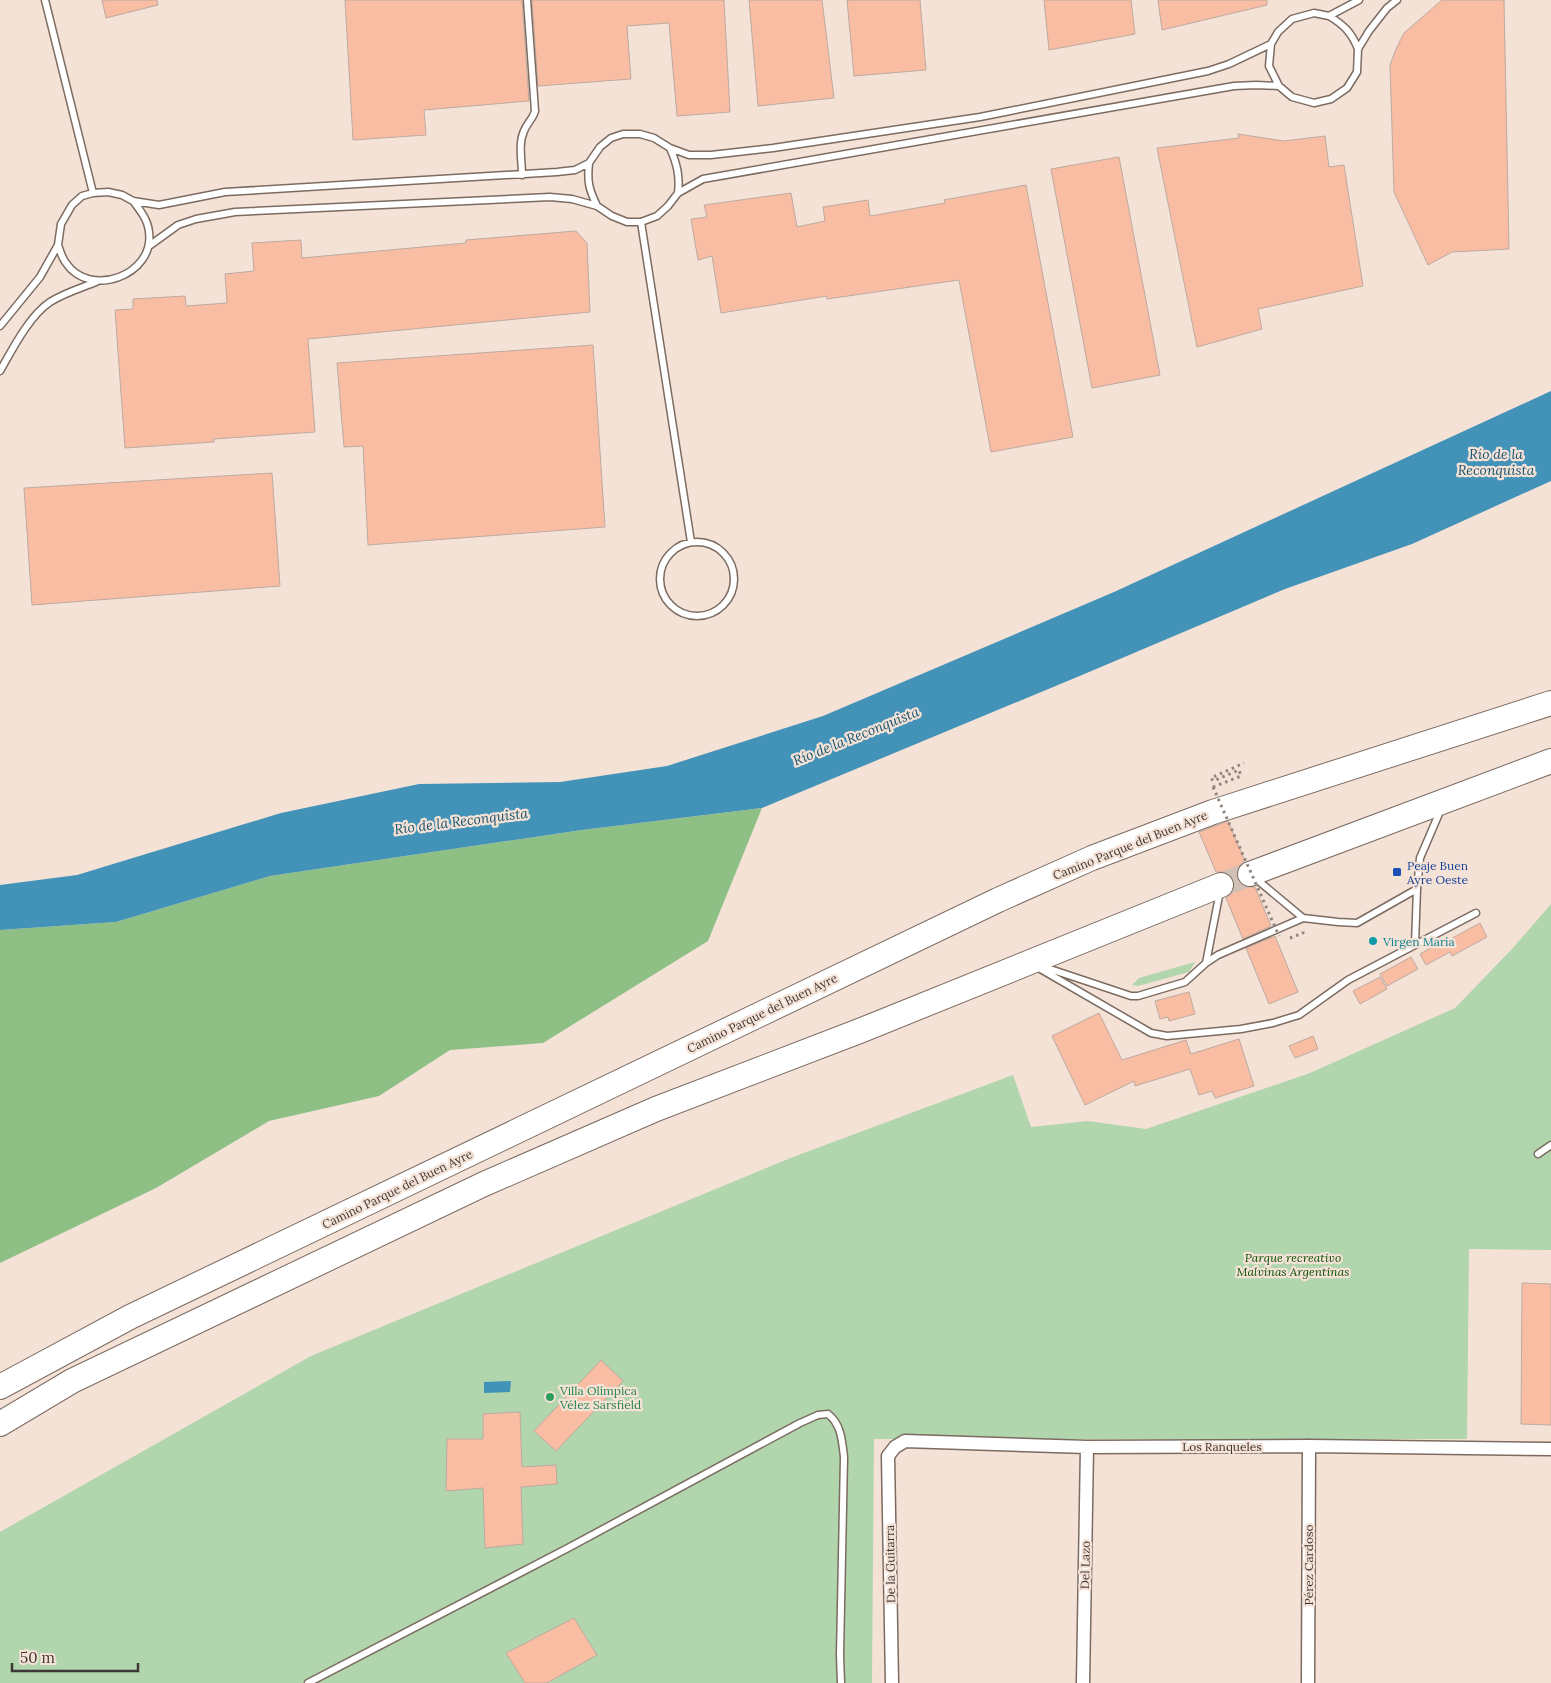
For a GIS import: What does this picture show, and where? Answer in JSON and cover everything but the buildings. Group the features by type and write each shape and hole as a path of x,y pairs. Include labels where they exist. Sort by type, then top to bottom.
{"highway":[{"name":"Camino Parque del Buen Ayre","path":"0,1386 139,1313 998,900 1083,862 1213,812 1551,703"},
{"path":"1250,874 1551,761"},
{"path":"0,1424 72,1381 484,1184 656,1109 862,1030 1221,885"}],"street":[{"name":"Los Ranqueles","path":"895,1447 905,1441 1087,1447 1309,1446 1551,1449"},
{"name":"Pérez Cardoso","path":"1308,1683 1309,1446"},
{"name":"De la Guitarra","path":"892,1683 888,1456 895,1447"},
{"name":"Del Lazo","path":"1083,1683 1087,1447"}],"lane":[{"path":"45,0 94,193"},
{"path":"522,174 521,140 525,128 533,119 535,111 527,0"},
{"path":"1329,16 1358,0"},
{"path":"1358,50 1369,30 1396,0"},
{"path":"1314,13 1329,16 1343,24 1353,36 1358,50 1357,72 1348,88 1331,99 1314,103 1292,97 1279,86 1269,66 1271,44 1278,32 1292,19 1314,13"},
{"path":"0,326 40,276 58,245 61,224 72,205 82,196 94,193 108,192 122,195 133,201 159,205 225,192 575,170 589,163 600,148 611,138 623,134 640,134 654,138 670,148 689,154 711,155 783,146 980,117 1208,71 1230,64 1271,44"},
{"path":"149,246 178,225 196,219 235,212 550,197 572,199 597,206 612,216 627,222 641,222 657,216 678,194 703,179 1234,86 1279,86"},
{"path":"670,148 678,165 680,181 678,194"},
{"path":"589,163 587,177 589,189 597,206"},
{"path":"0,371 36,315 49,303 65,294 96,282 118,278 132,270 143,258 149,246 149,231 143,215 133,201"},
{"path":"641,222 691,542"},
{"path":"58,245 66,263 81,276 96,282"},
{"path":"691,542 714,546 723,553 730,563 734,574 734,586 730,597 723,606 714,612 702,616 690,616 677,611 668,602 662,591 660,578 662,566 669,555 679,546 691,542"},
{"path":"1415,944 1420,858 1445,800"},
{"path":"1250,874 1303,918"},
{"path":"1206,963 1221,885"},
{"path":"1029,962 1131,996 1138,996 1185,982 1218,955 1303,918 1357,923 1417,889"},
{"path":"1029,962 1151,1033 1167,1036 1241,1029 1273,1023 1299,1014 1348,980 1476,913"},
{"path":"1538,1154 1551,1145"},
{"path":"308,1683 568,1548 800,1423 818,1415 828,1414 836,1420 842,1437 844,1456 841,1683"}],"path":[{"path":"1244,763 1211,778 1213,781 1239,770 1241,776 1213,787 1279,936"}],"green space":[{"path":"762,808 708,941 543,1043 450,1050 379,1096 269,1121 156,1188 0,1263 0,930 116,922 270,876 582,830"},
{"name":"Parque recreativo Malvinas Argentinas","path":"1551,904 1551,1250 1469,1249 1467,1439 874,1439 872,1683 0,1683 0,1532 311,1356 793,1157 1013,1075 1031,1127 1088,1121 1146,1129 1310,1073 1455,1008 1512,949"},
{"path":"1195,962 1189,972 1138,986 1132,985 1139,978"}],"water":[{"name":"Río de la Reconquista","path":"1551,391 1551,481 1412,544 1285,589 762,808 582,830 270,876 116,922 0,930 0,885 77,875 281,813 419,784 560,782 667,766 823,716 1114,592"},
{"path":"511,1381 510,1392 484,1393 484,1382"}],"tunnel":[{"path":"1221,885 1250,874"}],"place":[{"name":"Peaje Buen Ayre Oeste","path":"1397,872"},
{"name":"Virgen María","path":"1373,941"},
{"name":"Villa Olímpica Vélez Sarsfield","path":"550,1397"}]}
